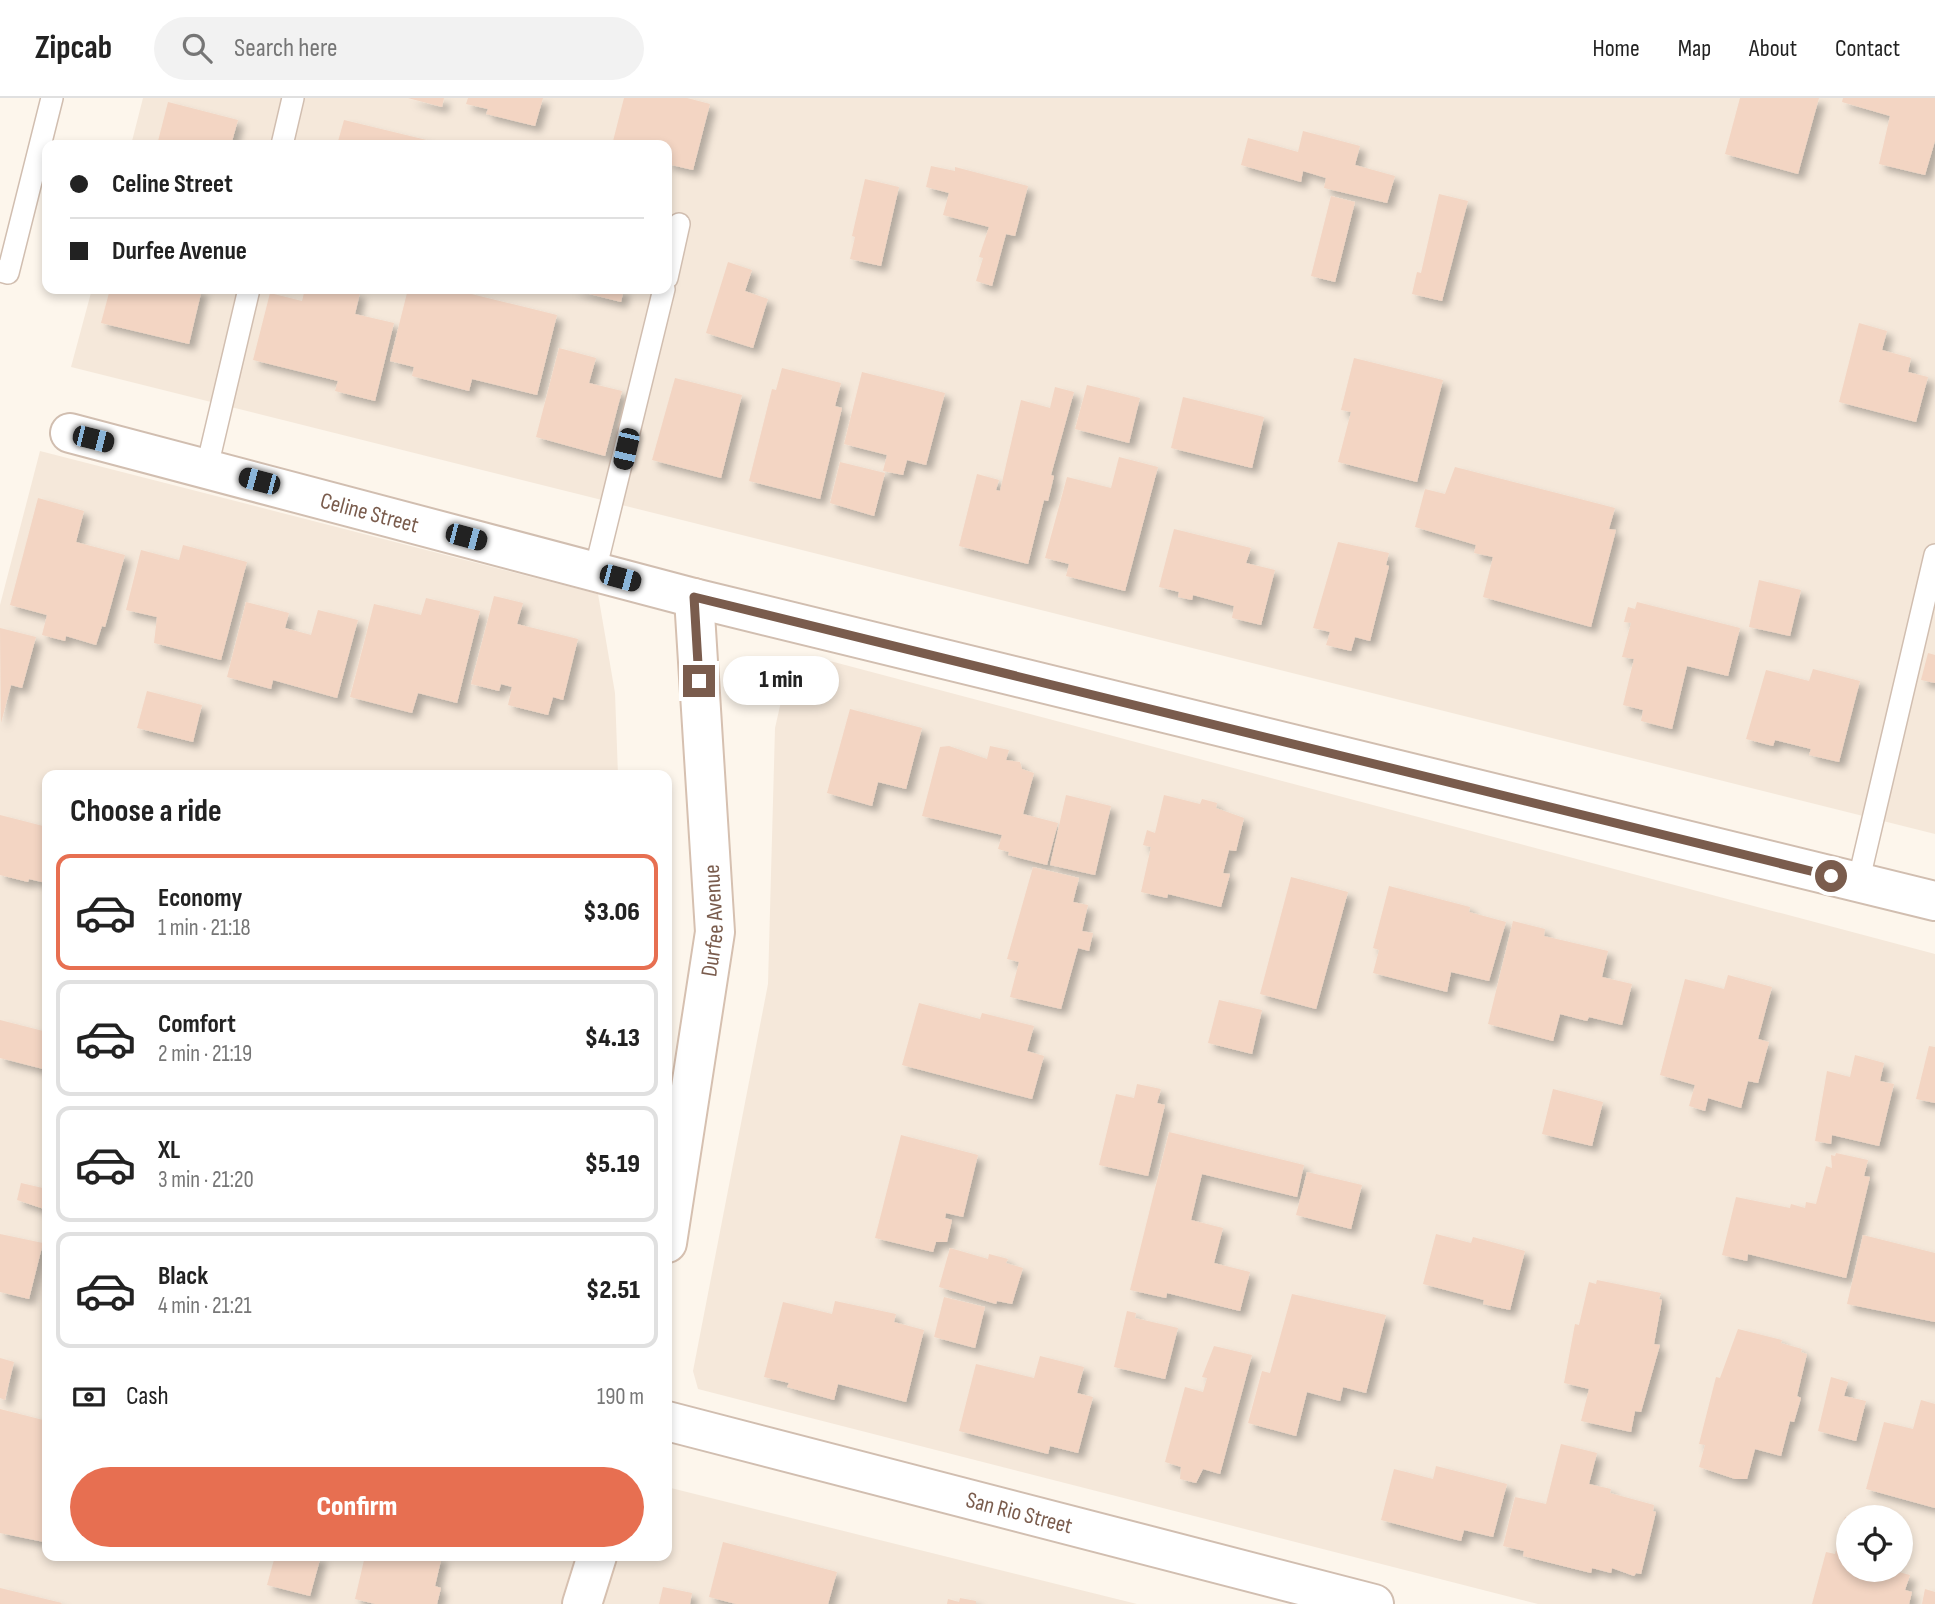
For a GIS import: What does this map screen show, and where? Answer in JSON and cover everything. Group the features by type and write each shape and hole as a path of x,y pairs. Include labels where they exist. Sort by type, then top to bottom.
{"street":[{"name":"Celine Street","path":"70,433 694,597 1935,901"},
{"name":"Durfee Avenue","path":"672,1211 715,932 694,597"},
{"name":"San Rio Street","path":"672,1422 1374,1604"},
{"path":"582,1604 595,1561"}],"lane":[{"path":"0,271 8,273 52,98"},
{"path":"283,140 293,98"},
{"path":"672,257 680,224"},
{"path":"207,467 248,294"},
{"path":"595,571 663,294"},
{"path":"1858,883 1935,555"}],"shaded area":[{"path":"143,98 1935,98 1935,834 71,367 91,294 672,294 672,140 132,140"},
{"path":"40,451 598,594 615,693 618,770 42,770 42,1561 672,1561 672,1488 1137,1604 0,1604 0,605"},
{"path":"830,661 1935,954 1935,1604 1538,1604 698,1389 693,1371 768,984 775,728 785,684"}],"building":[{"path":"408,98 444,98 442,107"},
{"path":"468,98 543,98 535,126 486,114 488,109 466,104"},
{"path":"624,98 687,98 710,104 693,170 672,165 672,140 613,140"},
{"path":"1740,98 1819,98 1798,174 1725,154"},
{"path":"1843,98 1935,98 1935,141 1925,175 1879,164 1890,116 1842,102"},
{"path":"168,102 238,120 232,140 158,140"},
{"path":"344,120 426,140 338,140"},
{"path":"1303,131 1360,146 1355,165 1395,176 1387,203 1324,188 1326,178 1303,171 1301,182 1241,165 1248,138 1298,152"},
{"path":"931,166 955,171 955,167 1028,186 1015,236 1006,234 992,286 976,281 983,258 979,257 989,227 943,215 949,193 926,187"},
{"path":"865,179 899,187 881,266 850,259 855,237 852,236"},
{"path":"1439,194 1468,201 1442,301 1412,294 1417,272 1421,273"},
{"path":"1331,196 1355,202 1335,282 1311,276"},
{"path":"728,262 752,270 745,291 768,299 753,348 706,333"},
{"path":"109,294 201,294 189,344 101,323"},
{"path":"270,294 302,301 304,294 360,294 355,314 394,323 375,401 335,391 338,381 253,360"},
{"path":"407,294 471,294 557,315 537,395 472,379 469,391 412,376 414,367 390,361"},
{"path":"590,294 623,294 621,302"},
{"path":"1859,323 1887,331 1882,350 1911,358 1908,372 1928,377 1916,422 1839,402"},
{"path":"559,348 596,358 589,383 622,391 605,456 536,437"},
{"path":"1354,358 1443,380 1417,482 1338,462 1351,412 1341,410"},
{"path":"782,368 841,383 835,406 842,408 820,499 749,481 772,389 776,390"},
{"path":"862,372 945,393 926,465 907,460 903,475 883,471 887,455 844,444"},
{"path":"675,378 742,395 721,478 652,460"},
{"path":"1087,385 1140,398 1129,443 1075,429"},
{"path":"1055,387 1074,392 1051,475 1054,476 1048,501 1044,500 1028,564 959,546 977,474 999,480 996,490 1000,491 1021,400 1050,408"},
{"path":"1183,397 1264,417 1252,468 1171,448"},
{"path":"1119,457 1158,467 1125,591 1066,576 1069,564 1045,558 1067,477 1111,488"},
{"path":"840,462 885,473 874,516 830,503"},
{"path":"1455,467 1615,508 1609,529 1616,530 1591,627 1483,597 1493,557 1474,553 1476,545 1415,527 1425,489 1445,494"},
{"path":"38,498 84,511 76,542 125,555 105,627 102,626 96,645 66,636 65,641 42,635 47,615 10,605"},
{"path":"1174,529 1251,548 1246,563 1275,570 1261,625 1232,618 1234,606 1193,595 1192,600 1178,597 1179,592 1159,587"},
{"path":"1338,542 1389,553 1386,565 1389,566 1370,641 1355,637 1351,651 1326,645 1330,632 1313,628"},
{"path":"183,545 247,562 221,660 154,643 157,617 126,610 141,550 179,560"},
{"path":"1759,580 1801,590 1790,636 1749,627"},
{"path":"494,596 523,603 517,624 578,639 563,700 553,697 548,715 508,705 512,687 501,684 499,691 471,684"},
{"path":"426,598 480,611 457,703 418,693 412,713 350,697 374,604 421,615"},
{"path":"246,602 289,613 285,628 311,635 318,610 358,620 337,698 273,680 271,689 227,677"},
{"path":"1637,602 1740,628 1728,676 1687,666 1672,729 1641,721 1643,710 1623,705 1634,659 1622,657 1631,623 1624,622 1628,607 1635,609"},
{"path":"0,628 36,637 22,688 11,685 1,723"},
{"path":"1928,653 1935,655 1935,683 1921,680"},
{"path":"1813,669 1860,681 1839,762 1809,755 1811,749 1775,740 1773,746 1746,739 1766,670 1809,681"},
{"path":"147,691 202,705 193,742 137,728"},
{"path":"850,709 922,728 906,789 878,782 872,806 827,793"},
{"path":"949,746 987,759 990,746 1009,750 1006,760 1020,762 1022,769 1034,773 1023,814 1058,823 1047,865 1008,855 1009,852 998,849 1002,835 922,816 940,747"},
{"path":"1066,795 1111,806 1095,875 1050,865"},
{"path":"1164,795 1200,804 1202,799 1217,803 1216,808 1244,818 1236,851 1229,850 1223,873 1230,874 1221,907 1168,894 1167,898 1141,892 1151,847 1143,845 1147,830 1155,833"},
{"path":"0,815 42,826 42,882 29,879 28,882 0,875"},
{"path":"1033,867 1079,878 1073,902 1088,905 1082,931 1093,933 1089,951 1078,948 1061,1009 1010,997 1019,962 1007,959"},
{"path":"1291,877 1348,892 1316,1009 1260,994"},
{"path":"1389,886 1470,907 1469,912 1506,922 1489,981 1451,972 1447,992 1373,973 1379,950 1373,948"},
{"path":"1513,921 1545,929 1544,936 1608,951 1602,977 1632,984 1622,1025 1589,1017 1587,1021 1560,1014 1553,1041 1488,1024"},
{"path":"1728,975 1772,987 1758,1039 1769,1042 1758,1083 1748,1081 1741,1108 1708,1098 1705,1111 1689,1106 1695,1085 1660,1075 1685,979 1724,989"},
{"path":"1219,1000 1262,1010 1252,1054 1208,1043"},
{"path":"919,1003 980,1019 982,1013 1034,1026 1027,1051 1044,1056 1032,1099 902,1065"},
{"path":"0,1020 42,1031 42,1069 0,1058"},
{"path":"1929,1046 1935,1047 1935,1103 1916,1099"},
{"path":"1855,1055 1884,1063 1880,1081 1894,1084 1879,1146 1832,1135 1831,1144 1815,1141 1827,1071 1850,1077"},
{"path":"1137,1084 1161,1089 1157,1103 1165,1105 1148,1176 1099,1165 1116,1094 1134,1098"},
{"path":"1553,1089 1603,1102 1592,1146 1542,1134"},
{"path":"1169,1132 1304,1165 1297,1197 1202,1174 1191,1220 1223,1228 1214,1263 1250,1272 1240,1311 1167,1293 1166,1298 1130,1290"},
{"path":"901,1135 978,1155 963,1217 946,1213 945,1218 952,1220 947,1242 936,1242 933,1252 875,1238"},
{"path":"1836,1153 1868,1160 1864,1176 1870,1177 1846,1278 1748,1254 1747,1261 1722,1255 1736,1197 1790,1208 1791,1204 1805,1208 1806,1202 1816,1204 1826,1166 1832,1168 1831,1155 1835,1156"},
{"path":"1307,1172 1362,1185 1351,1229 1296,1215"},
{"path":"21,1183 42,1188 42,1208 17,1200"},
{"path":"0,1234 42,1243 29,1299 0,1292"},
{"path":"1436,1234 1471,1243 1473,1237 1525,1251 1510,1310 1483,1304 1484,1300 1423,1284"},
{"path":"1863,1235 1935,1253 1935,1322 1847,1304"},
{"path":"950,1248 988,1259 989,1254 1008,1259 1006,1263 1023,1268 1012,1304 997,1301 996,1304 939,1287"},
{"path":"1597,1280 1661,1293 1654,1344 1660,1345 1641,1412 1635,1411 1631,1432 1581,1421 1589,1389 1564,1383 1575,1324 1579,1325 1589,1282 1596,1284"},
{"path":"1292,1294 1386,1315 1366,1393 1343,1387 1340,1401 1307,1392 1296,1436 1248,1423 1262,1371 1270,1373"},
{"path":"944,1297 985,1307 975,1348 934,1337"},
{"path":"835,1301 896,1314 894,1322 924,1330 906,1402 838,1384 834,1400 787,1387 789,1383 764,1377 783,1302 832,1314"},
{"path":"1127,1311 1136,1313 1135,1318 1178,1328 1165,1379 1114,1367"},
{"path":"1738,1329 1782,1340 1781,1343 1802,1349 1801,1352 1807,1354 1797,1396 1801,1398 1794,1422 1790,1421 1781,1456 1755,1449 1747,1479 1735,1479 1699,1467 1705,1445 1699,1444 1716,1377 1720,1378"},
{"path":"1214,1346 1252,1355 1220,1474 1203,1469 1196,1483 1180,1479 1181,1467 1165,1462 1185,1387 1203,1392 1207,1378 1202,1377"},
{"path":"1040,1356 1084,1367 1077,1393 1093,1397 1078,1453 1050,1446 1048,1454 959,1431 976,1364 1034,1378"},
{"path":"0,1358 14,1362 5,1400 0,1398"},
{"path":"1831,1377 1848,1382 1844,1396 1866,1401 1856,1441 1818,1431"},
{"path":"1921,1400 1935,1404 1935,1508 1866,1489 1884,1422 1913,1429"},
{"path":"0,1409 42,1420 42,1542 0,1533"},
{"path":"1561,1444 1597,1453 1589,1484 1611,1489 1610,1493 1654,1505 1653,1511 1656,1512 1641,1574 1636,1573 1634,1576 1612,1568 1611,1573 1592,1568 1591,1573 1523,1556 1524,1551 1503,1546 1515,1497 1546,1504"},
{"path":"1436,1466 1507,1484 1493,1537 1464,1530 1461,1541 1381,1520 1394,1469 1433,1479"},
{"path":"723,1542 837,1572 828,1604 736,1604 709,1597"},
{"path":"1836,1550 1836,1582 1908,1582 1905,1590 1912,1592 1909,1604 1812,1604 1826,1552 1835,1554"},
{"path":"274,1561 320,1561 310,1596 267,1585"},
{"path":"364,1561 441,1561 435,1586 441,1588 437,1604 375,1604 355,1599"},
{"path":"663,1587 692,1593 690,1604 659,1604"},
{"path":"0,1588 62,1603 0,1604"},
{"path":"1925,1589 1935,1592 1935,1604 1922,1604"},
{"path":"960,1598 976,1601 976,1604 947,1604 948,1599 959,1602"}],"route":[{"path":"699,681 694,597 1831,876"}]}
